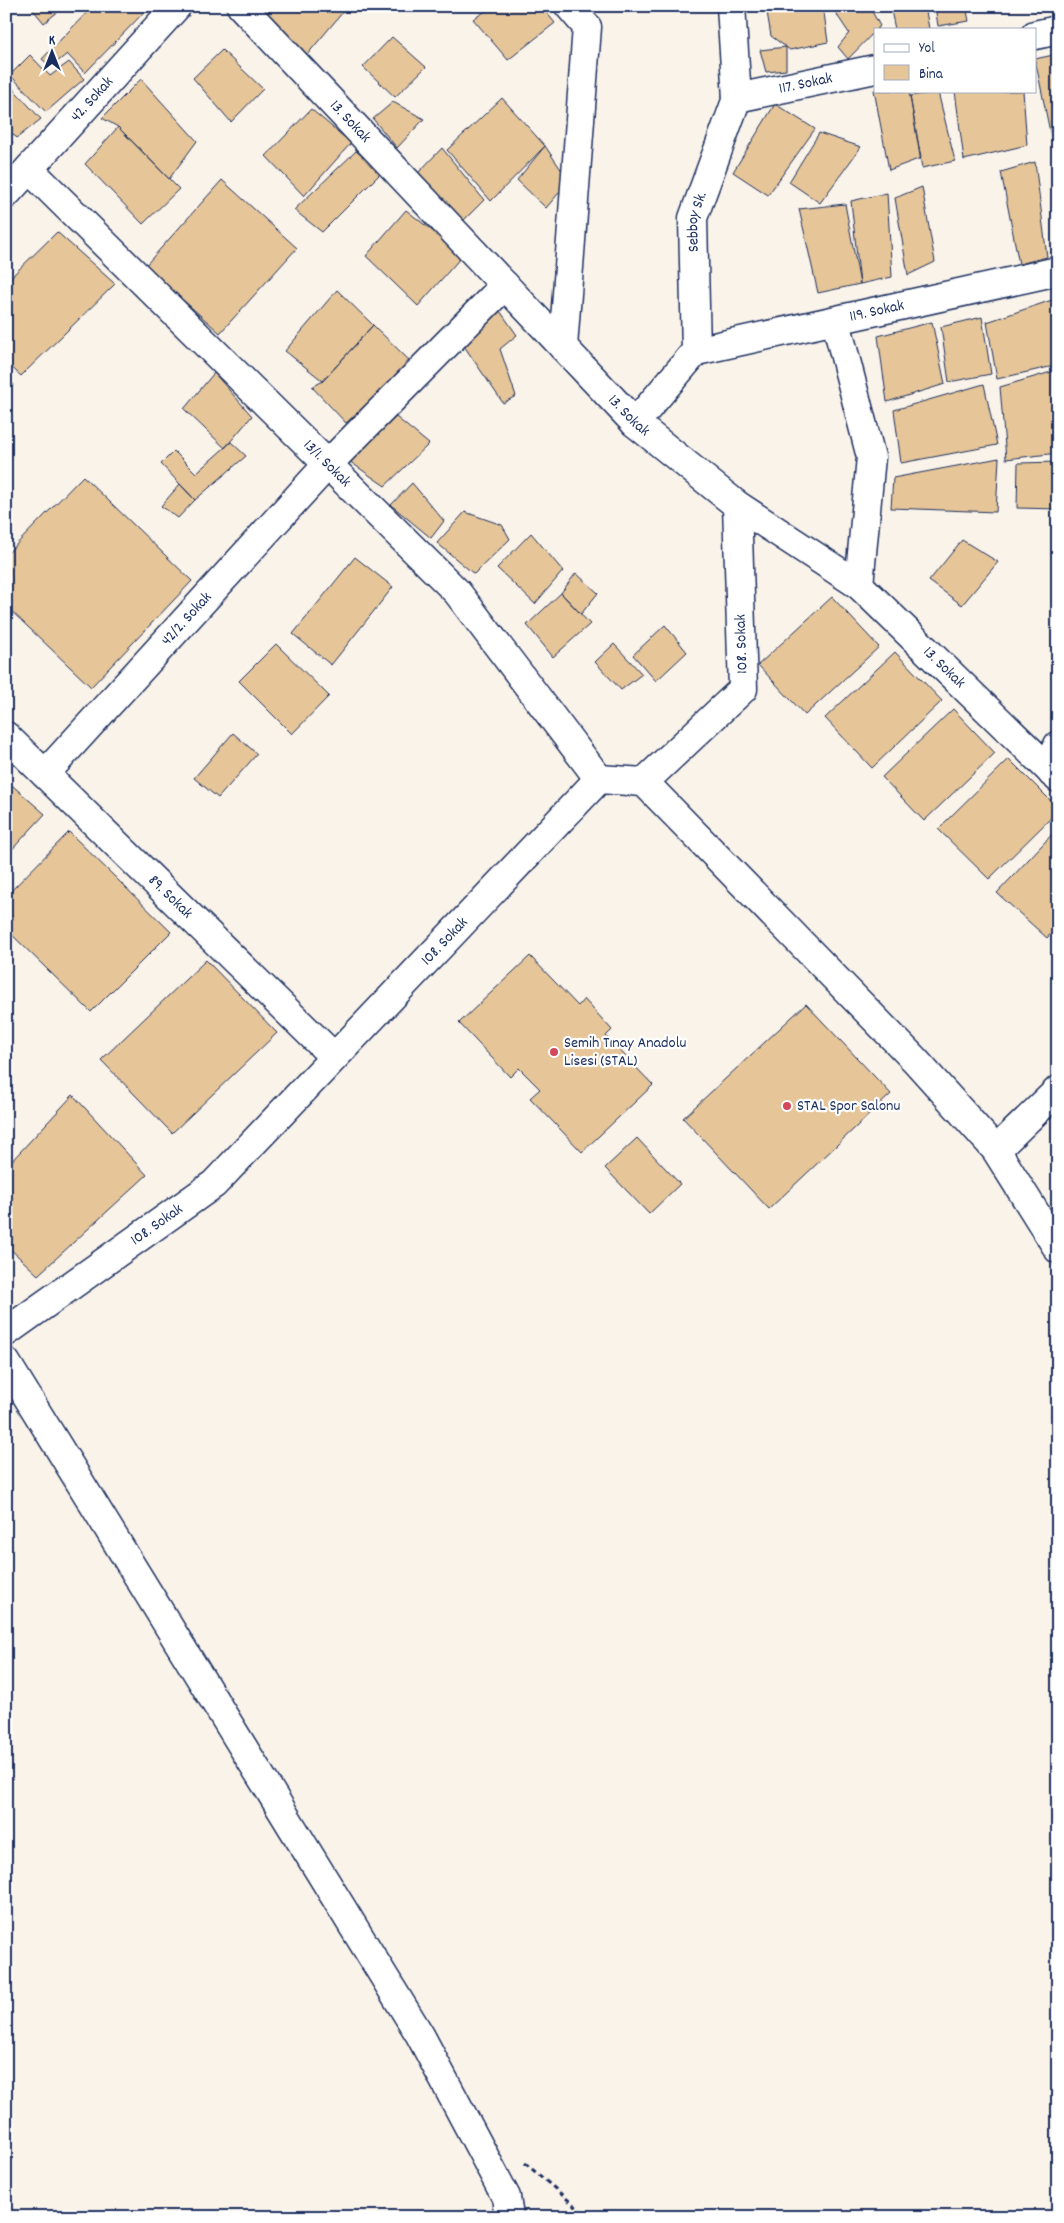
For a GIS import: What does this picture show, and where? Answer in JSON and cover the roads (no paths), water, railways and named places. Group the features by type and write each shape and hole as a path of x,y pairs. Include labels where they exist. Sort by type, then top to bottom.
{"street":[{"name":"42. Sokak","path":"6,194 178,6"},
{"name":"13. Sokak","path":"241,6 635,423 737,505 859,584 1055,775"},
{"path":"563,347 587,27 569,6"},
{"name":"Sebboy Sk.","path":"696,351 692,218 737,98 732,6"},
{"path":"1036,35 1058,30"},
{"name":"117. Sokak","path":"737,98 874,69"},
{"name":"13/1. Sokak","path":"29,168 457,592 599,779"},
{"name":"119. Sokak","path":"696,351 836,322 1058,271"},
{"name":"42/2. Sokak","path":"45,774 328,464 505,285"},
{"path":"836,322 871,457 859,584"},
{"path":"635,423 696,351"},
{"name":"108. Sokak","path":"644,782 743,690 737,505"},
{"name":"89. Sokak","path":"6,736 334,1058"},
{"path":"1055,775 1058,745"},
{"path":"599,779 644,782 914,1060 996,1150 1058,1249"},
{"name":"108. Sokak","path":"6,1332 214,1184 599,779"},
{"path":"996,1150 1058,1090"},
{"path":"6,1362 420,2035 506,2197 510,2217"}],"place":[{"name":"Semih Tınay Anadolu Lisesi (STAL)","path":"554,1052"},
{"name":"STAL Spor Salonu","path":"787,1106"}]}
